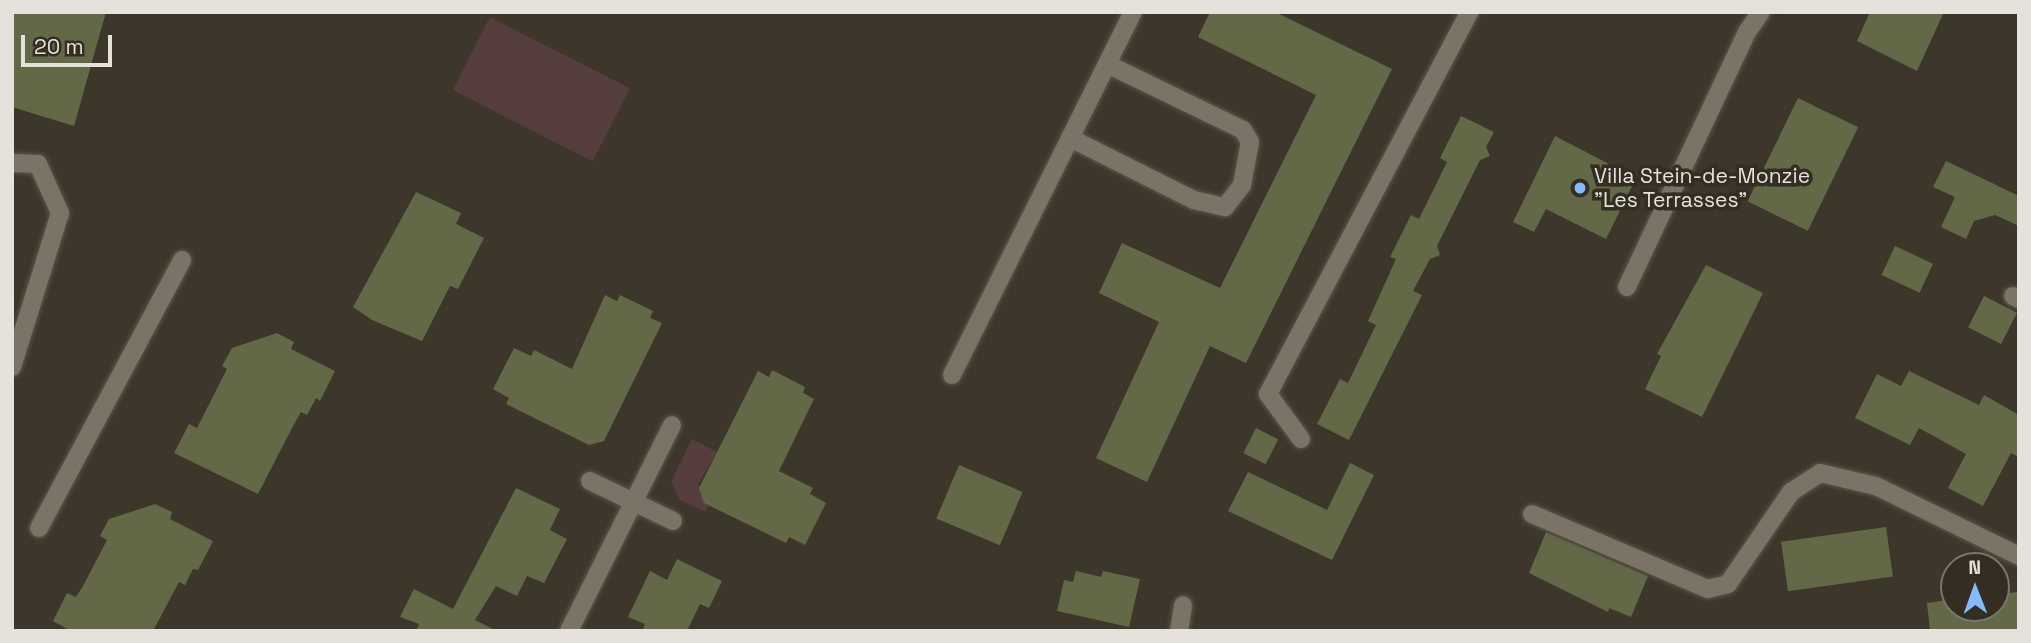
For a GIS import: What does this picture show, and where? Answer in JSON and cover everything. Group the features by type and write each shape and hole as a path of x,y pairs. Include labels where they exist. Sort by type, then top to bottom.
{"street":[{"path":"952,375 1133,12"},
{"path":"1301,439 1268,394 1469,12"},
{"path":"1627,287 1747,32 1761,12"},
{"path":"1070,138 1194,200 1224,207 1242,185 1250,142 1243,130 1108,64"},
{"path":"12,163 38,164 60,213 12,367"},
{"path":"39,528 182,260"},
{"path":"569,631 673,425"},
{"path":"1532,514 1708,589 1728,584 1791,492 1820,473 1876,486 2019,556"},
{"path":"590,481 673,521"},
{"path":"1179,631 1183,606"}],"shaded area":[{"path":"490,17 630,88 593,161 453,90"},
{"path":"692,439 717,452 698,484 709,505 705,512 680,500 671,481"}],"building":[{"path":"12,12 106,12 74,126 12,107"},
{"path":"1210,12 1275,12 1392,69 1246,363 1210,346 1147,482 1096,458 1159,322 1099,293 1122,243 1220,288 1316,95 1198,37"},
{"path":"1870,12 1944,12 1917,71 1857,41"},
{"path":"1798,98 1858,127 1808,231 1748,201"},
{"path":"1461,116 1494,132 1486,147 1490,156 1480,160 1437,246 1440,255 1430,259 1413,291 1422,295 1349,440 1317,424 1340,379 1348,383 1376,325 1368,321 1396,259 1390,257 1411,215 1419,219 1447,162 1440,158"},
{"name":"Villa Stein-de-Monzie \"Les Terrasses\"","path":"1555,136 1636,178 1606,239 1546,209 1534,232 1513,222"},
{"path":"1946,161 2019,196 2019,226 1995,215 1974,221 1966,239 1941,227 1955,197 1933,187"},
{"path":"416,192 461,213 456,224 484,238 458,289 450,286 422,341 372,320 353,307"},
{"path":"1895,246 1933,264 1920,293 1881,275"},
{"path":"1706,265 1763,293 1702,417 1645,389 1661,356 1657,354"},
{"path":"605,295 617,301 620,295 653,311 650,318 662,323 604,441 589,445 506,404 509,398 493,389 514,348 531,356 534,350 572,369"},
{"path":"1984,296 2017,313 2001,344 1968,327"},
{"path":"277,333 294,342 291,349 335,371 320,401 316,398 307,415 301,412 258,494 174,453 189,424 197,428 227,369 222,366 232,348"},
{"path":"772,370 805,387 803,393 814,399 779,471 813,488 810,494 826,503 805,545 789,537 786,543 704,503 699,488 758,371 769,377"},
{"path":"1909,371 1979,405 1984,395 2019,415 2019,457 2011,453 1983,506 1948,488 1966,454 1919,428 1910,445 1855,418 1877,374 1901,386"},
{"path":"1256,428 1278,439 1266,464 1243,453"},
{"path":"1350,463 1374,475 1332,560 1228,511 1248,472 1327,510"},
{"path":"959,465 1023,492 1000,545 936,518"},
{"path":"516,488 560,509 550,530 567,539 544,583 527,576 517,596 496,586 475,620 497,631 416,631 419,624 400,617 414,589 453,609"},
{"path":"155,504 172,512 170,519 213,541 198,570 193,569 185,585 179,582 153,631 71,631 53,621 67,593 76,597 83,586 107,540 100,536 109,519"},
{"path":"1886,527 1893,577 1788,591 1781,542"},
{"path":"1546,532 1648,576 1631,617 1609,608 1608,612 1529,573"},
{"path":"677,559 722,581 709,608 700,604 687,631 642,631 645,624 628,617 650,571 667,580"},
{"path":"1076,571 1101,577 1103,571 1140,579 1129,627 1057,611 1064,580 1073,582"},
{"path":"2019,592 2019,631 1930,631 1927,603 1940,601 1940,622 2010,622 2010,593"}],"place":[{"name":"Villa Stein-de-Monzie \"Les Terrasses\"","path":"1580,188"}]}
